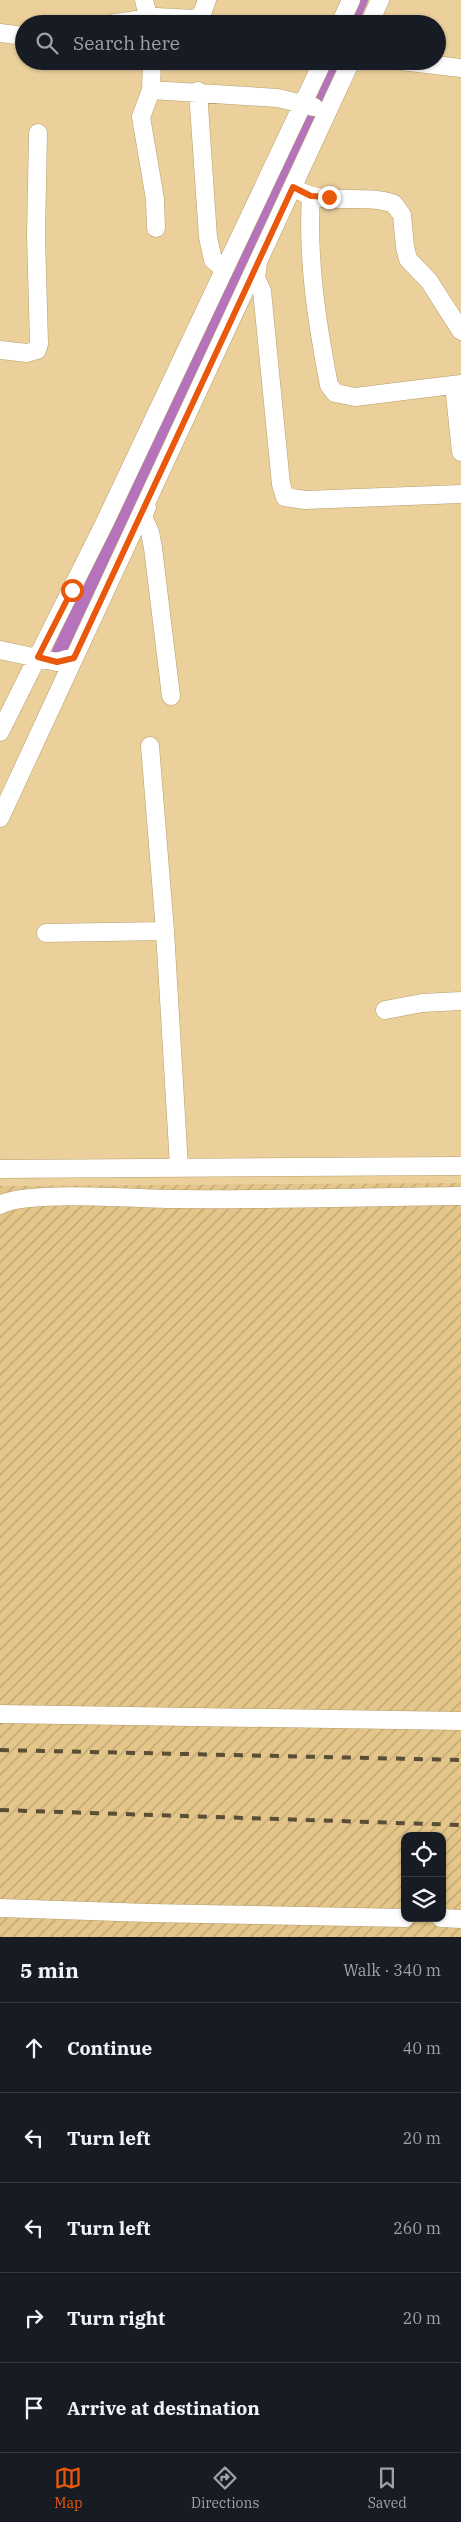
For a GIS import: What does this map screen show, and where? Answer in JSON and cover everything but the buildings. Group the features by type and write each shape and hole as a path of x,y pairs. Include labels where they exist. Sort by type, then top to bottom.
{"street":[{"path":"144,0 148,15"},
{"path":"201,15 207,0"},
{"path":"344,15 351,0"},
{"path":"373,15 380,0"},
{"path":"0,33 15,35"},
{"path":"446,66 461,68"},
{"path":"152,70 151,90 141,117 153,190 156,228"},
{"path":"171,696 153,548 150,532 143,517 258,260 293,187 315,104 321,70"},
{"path":"0,818 54,659 106,522 224,269 315,104 343,70"},
{"path":"151,90 198,91 278,98 315,104"},
{"path":"198,91 208,237 213,260 224,269"},
{"path":"0,350 27,353 37,350 39,344 36,235 38,133"},
{"path":"293,187 311,196 382,200 394,204 402,215 404,247 408,259 429,281 461,331"},
{"path":"311,196 308,232 316,306 329,385 335,393 355,397 457,385 461,452"},
{"path":"258,260 256,278 262,292 281,484 286,497 292,500 305,500 461,494"},
{"path":"0,732 54,659 148,504"},
{"path":"0,650 54,659"},
{"path":"150,746 165,931 180,1167"},
{"path":"46,933 165,931"},
{"path":"385,1010 422,1003 461,1001"},
{"path":"0,1169 461,1166"},
{"path":"0,1205 9,1200 45,1198 175,1199 461,1196"},
{"path":"0,1714 461,1721"},
{"path":"0,1908 401,1918"},
{"path":"446,1918 461,1919"}],"shaded area":[{"path":"461,1183 461,1937 0,1937 0,1186"}],"waterway":[{"path":"354,15 361,0"},
{"path":"59,652 329,70"}],"railway":[{"path":"0,1750 461,1760"},
{"path":"0,1810 461,1825"}],"route":[{"path":"72,590 38,657 57,662 74,658 148,504 238,303 293,187 311,196 329,197"}]}
